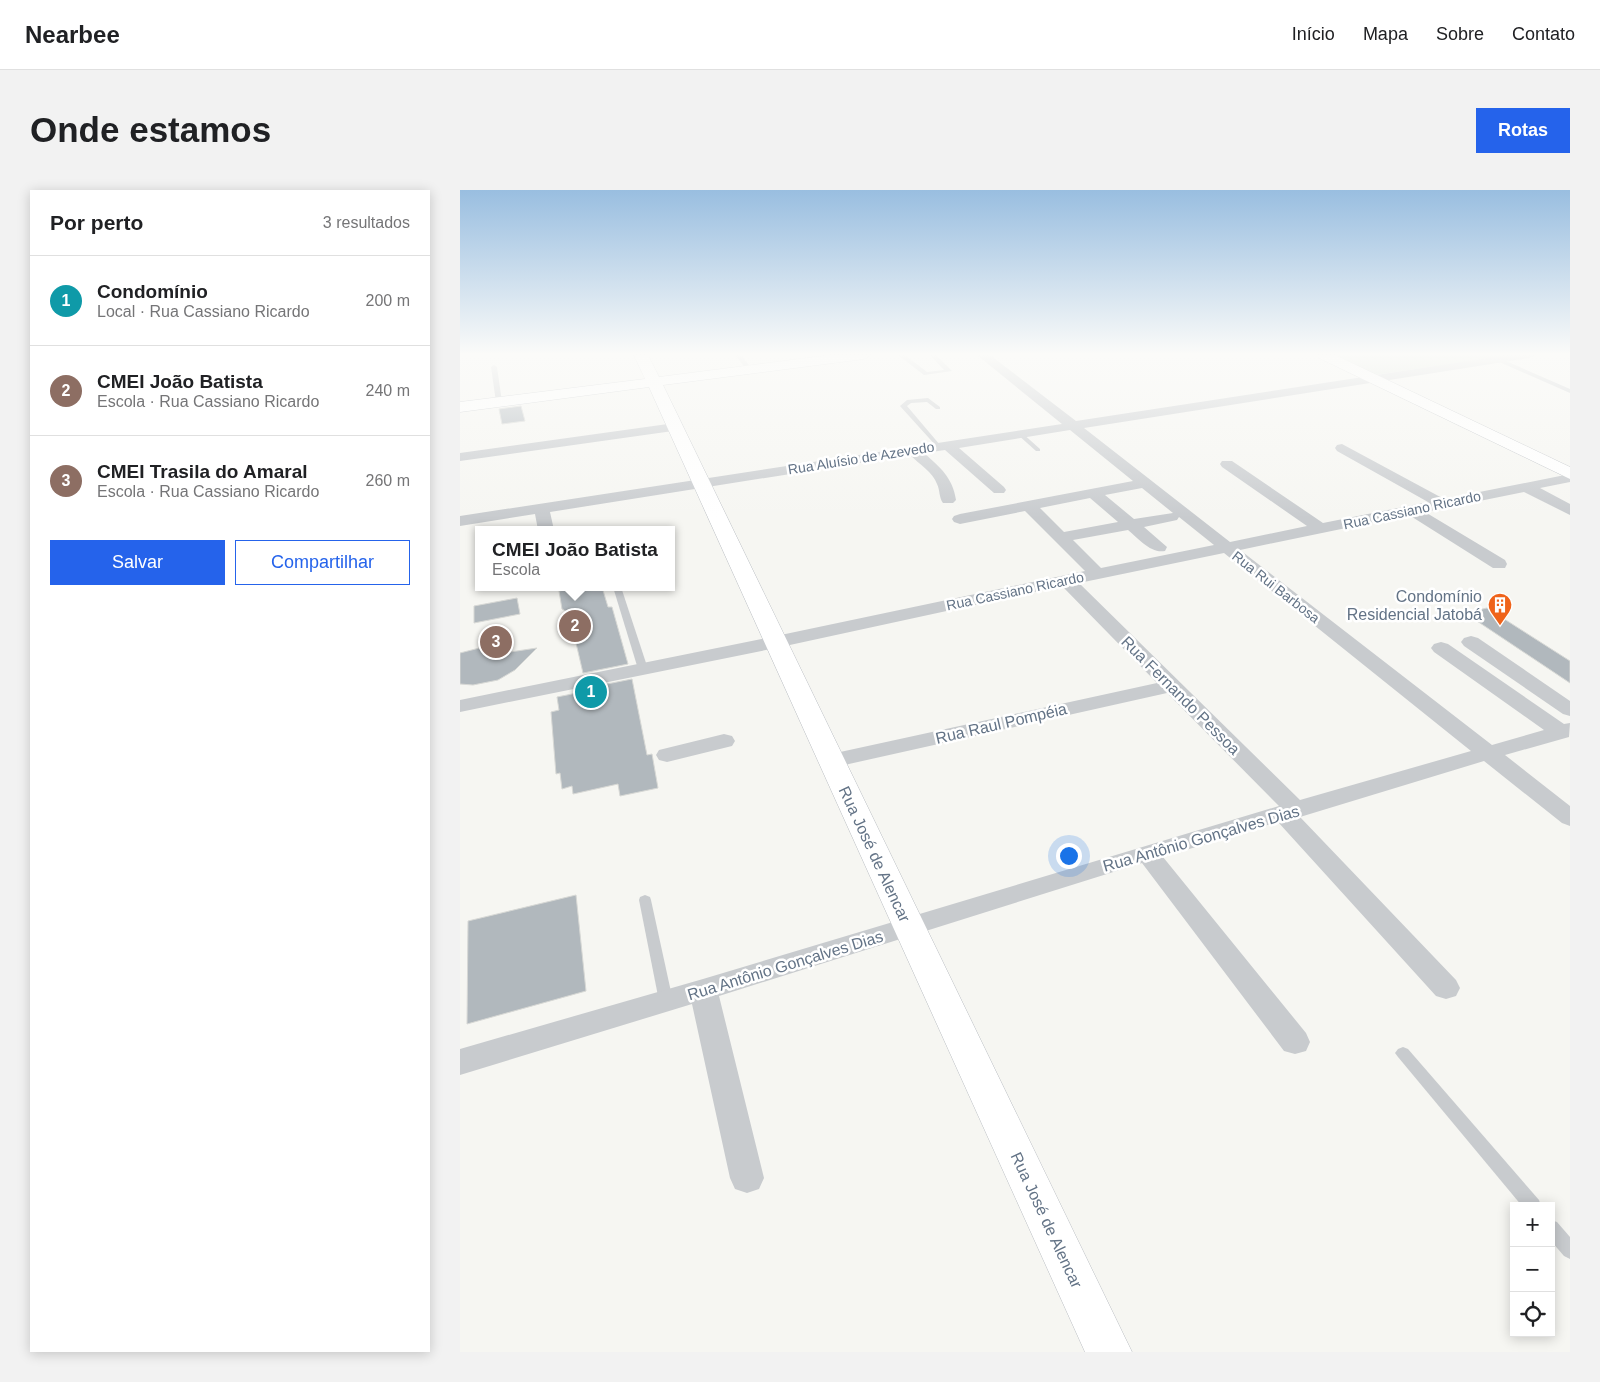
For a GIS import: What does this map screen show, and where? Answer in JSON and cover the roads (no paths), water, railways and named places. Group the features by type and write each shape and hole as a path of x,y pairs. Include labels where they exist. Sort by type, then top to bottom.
{"street":[{"name":"Rua José de Alencar","path":"667,409 1109,1352"},
{"name":"Rua Rui Barbosa","path":"1052,409 1570,818"},
{"name":"Rua Aluísio de Azevedo","path":"460,521 1175,409"},
{"path":"1436,409 1570,474"},
{"path":"460,458 675,427"},
{"path":"943,445 999,490"},
{"path":"1342,448 1442,504"},
{"path":"912,450 941,476 948,485 948,500"},
{"path":"1227,464 1328,527"},
{"path":"1251,469 1328,527"},
{"name":"Rua Cassiano Ricardo","path":"460,706 1570,478"},
{"path":"960,519 1145,483"},
{"path":"1526,487 1570,510"},
{"path":"1093,493 1159,547"},
{"path":"1029,506 1098,574"},
{"path":"541,508 545,526"},
{"path":"1411,510 1499,564"},
{"path":"1061,537 1171,517"},
{"name":"Rua Fernando Pessoa","path":"1066,580 1171,686 1290,812 1446,988"},
{"path":"1471,642 1567,724"},
{"path":"1441,648 1567,724"},
{"name":"Rua Raul Pompéia","path":"831,761 1171,686"},
{"name":"Rua Antônio Gonçalves Dias","path":"460,1062 703,990 1147,853 1488,753 1567,724"},
{"path":"667,755 724,741"},
{"path":"1147,853 1295,1042"},
{"path":"703,990 747,1178"}],"lane":[{"path":"906,409 943,445"},
{"path":"1019,433 1038,450"},
{"path":"618,591 643,669"},
{"path":"645,900 666,1001"},
{"path":"1403,1053 1530,1202"},
{"path":"1555,1233 1570,1250"}],"place":[{"name":"CMEI João Batista","path":"575,626"},
{"name":"Condomínio Residencial Jatobá","path":"1500,626"},
{"name":"CMEI Trasila do Amaral","path":"496,642"},
{"name":"Condomínio","path":"591,692"}]}
